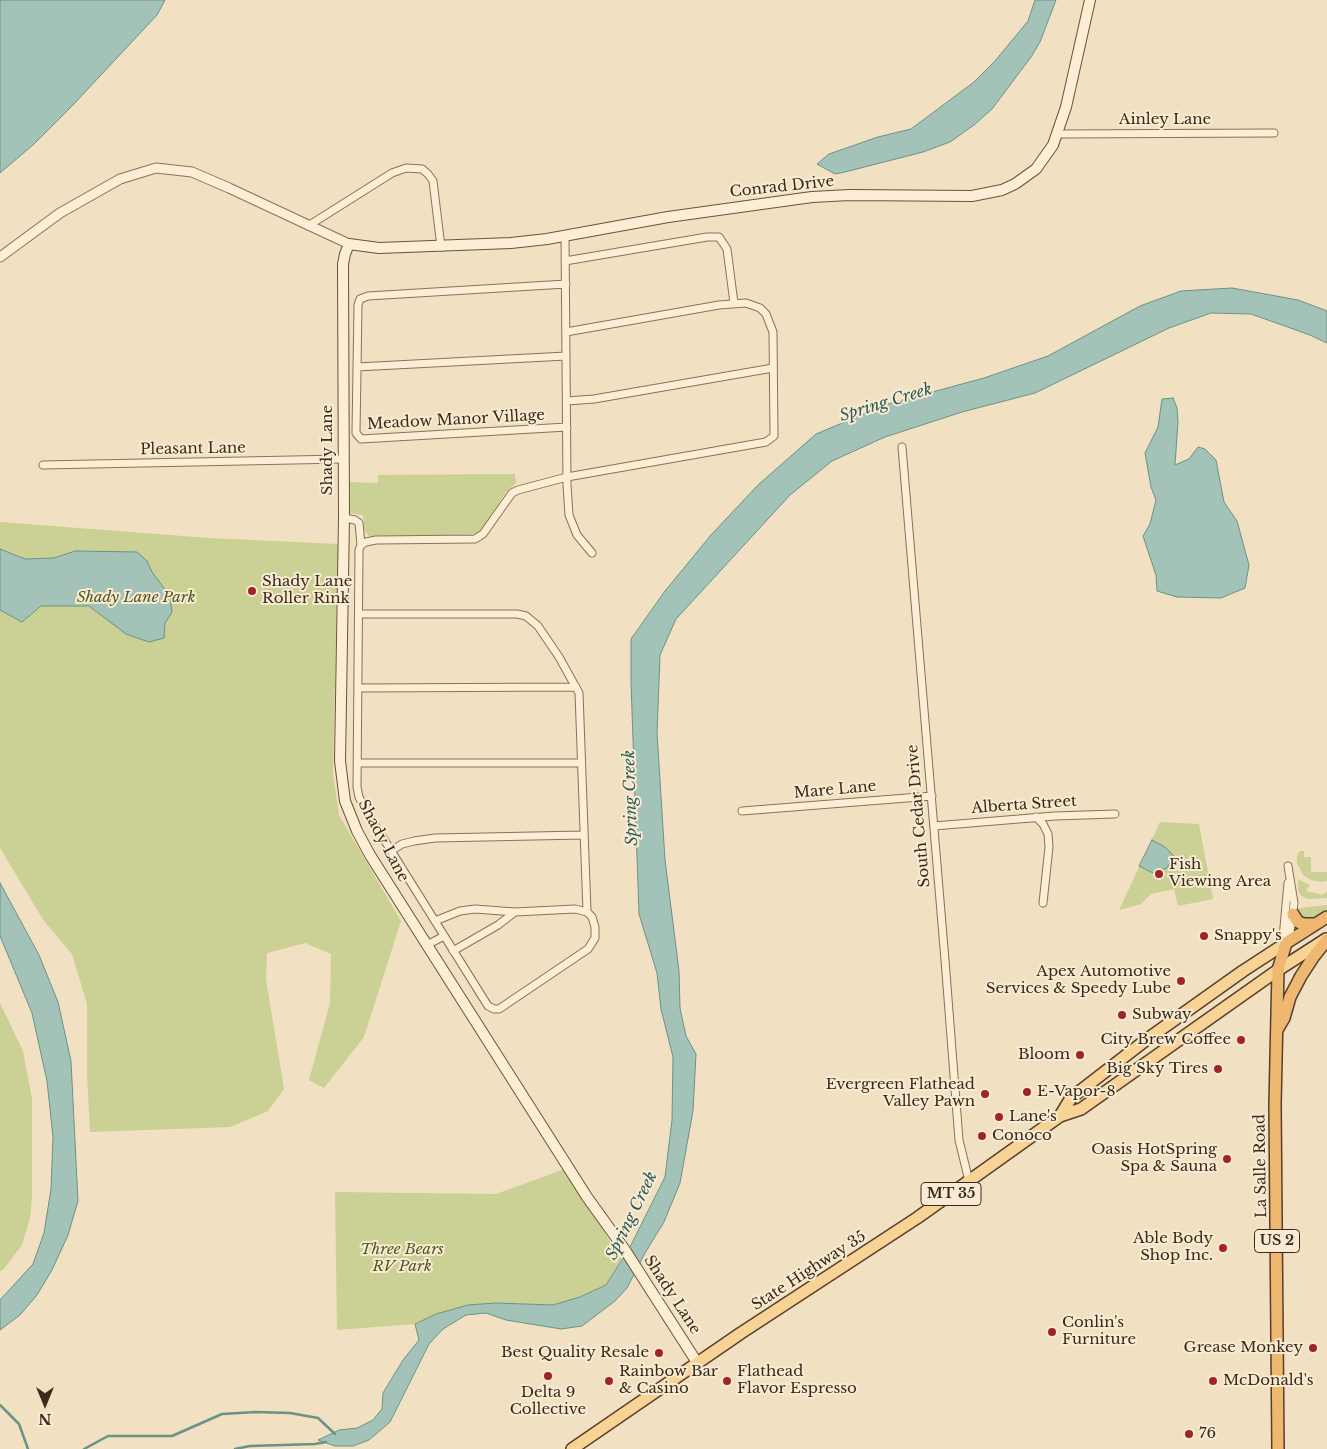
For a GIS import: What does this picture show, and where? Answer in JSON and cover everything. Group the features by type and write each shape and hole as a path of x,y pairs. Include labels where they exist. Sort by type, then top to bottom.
{"highway":[{"path":"1294,914 1298,922 1316,924"},
{"path":"1286,943 1327,917"},
{"name":"US 2","path":"1275,1033 1284,1018 1290,997 1301,976 1327,939"},
{"name":"US 2","path":"1275,1033 1278,970 1286,943"},
{"name":"La Salle Road","path":"1275,1033 1278,1449"}],"main road":[{"name":"Conrad Drive","path":"349,244 379,248 511,243 565,236 668,217 812,197 850,194 952,196 986,194 1015,184 1036,169 1044,159 1057,134 1066,107 1090,0"},
{"name":"Shady Lane","path":"349,244 343,264 344,518 340,761 344,801 370,855 427,946 587,1197 644,1280 698,1364"},
{"name":"MT 35","path":"1278,970 1327,939"},
{"name":"State Highway 35","path":"1060,1116 1071,1098 1146,1040 1286,943"},
{"name":"State Highway 35","path":"572,1449 741,1333 917,1218 1060,1116 1081,1109 1278,970"}],"street":[{"name":"Ainley Lane","path":"1057,134 1274,133"},
{"path":"0,257 60,213 120,179 156,168 192,172 349,244"},
{"path":"308,226 392,173 406,168 422,169 433,181 441,247"},
{"name":"Meadow Manor Village","path":"565,236 567,477 570,515 577,535 592,553"},
{"path":"565,261 707,237 719,237 727,249 734,303"},
{"name":"Meadow Manor Village","path":"566,284 368,296 360,299 358,305 356,433 361,439 567,427"},
{"path":"361,545 376,540 475,539 483,534 512,493 518,490 567,477 771,440 774,436 773,332 766,314 754,305 734,303 566,332"},
{"path":"357,367 566,356"},
{"path":"567,401 594,400 773,368"},
{"name":"South Cedar Drive","path":"902,447 932,796 958,1140 969,1181"},
{"name":"Pleasant Lane","path":"43,465 343,459"},
{"path":"344,518 355,520 359,523 361,545 359,550 357,787 359,797 453,951 488,1006 499,1009 588,949 595,938 595,927 592,917 587,912 575,909 515,912 467,910 435,921"},
{"path":"359,614 517,614 526,616 538,626 579,693 587,912"},
{"path":"358,688 576,687"},
{"path":"358,763 581,763"},
{"name":"Mare Lane","path":"742,811 932,796"},
{"name":"Alberta Street","path":"934,826 1036,817 1115,814"},
{"path":"1036,817 1043,824 1048,834 1049,847 1043,904"},
{"path":"391,850 402,844 428,839 583,835"},
{"path":"1288,866 1294,914 1286,943 1283,938 1288,866"},
{"path":"453,951 498,925 515,912"},
{"path":"427,946 444,936"}],"green space":[{"path":"515,474 516,483 506,492 480,533 468,535 369,536 364,530 363,515 349,513 350,482 378,483 378,475"},
{"name":"Shady Lane Park","path":"0,522 209,538 338,544 333,775 339,815 401,921 364,1037 324,1088 309,1080 330,1003 331,954 305,943 267,953 266,979 284,1089 268,1111 230,1127 90,1132 87,1073 87,1004 72,954 44,921 0,848"},
{"path":"1160,822 1199,824 1213,899 1178,906 1174,889 1151,894 1141,904 1119,910"},
{"path":"1300,851 1304,851 1304,857 1311,857 1311,872 1327,872 1327,881 1311,880 1303,875 1297,863 1297,855"},
{"path":"1298,879 1310,885 1306,891 1323,895 1327,891 1327,898 1308,899 1301,896 1298,890"},
{"path":"1327,905 1327,909 1312,919 1301,918 1297,912 1299,908"},
{"path":"0,1003 23,1051 32,1099 32,1196 30,1218 22,1245 3,1270 0,1271"},
{"name":"Three Bears RV Park","path":"565,1169 621,1259 606,1285 580,1297 553,1305 495,1303 468,1305 436,1314 415,1324 337,1330 335,1192 496,1194"}],"water":[{"path":"0,0 165,0 157,15 72,106 34,144 0,173"},
{"path":"1035,0 1056,0 1040,42 992,109 974,125 950,142 923,152 845,172 835,174 817,164 829,154 878,137 911,129 974,82 995,61 1028,21"},
{"path":"1232,288 1298,300 1327,311 1327,343 1251,314 1211,313 1169,328 1035,393 962,412 885,437 832,461 790,495 676,619 660,655 657,733 665,860 679,971 680,1008 686,1036 696,1054 693,1111 680,1183 664,1222 627,1288 615,1301 582,1326 561,1329 506,1320 486,1313 466,1315 443,1329 429,1344 390,1422 369,1440 353,1446 335,1446 318,1440 339,1430 357,1428 373,1420 382,1409 383,1393 403,1360 419,1340 415,1324 436,1314 468,1305 495,1303 553,1305 580,1297 606,1285 631,1245 665,1177 672,1120 673,1057 661,1009 657,973 639,914 631,639 665,591 711,535 758,485 816,434 888,404 984,378 1048,356 1140,306 1181,291"},
{"path":"1173,398 1177,408 1178,422 1175,465 1189,459 1198,447 1205,449 1216,460 1224,502 1237,521 1249,565 1245,588 1221,598 1177,597 1157,591 1156,575 1143,536 1150,524 1156,500 1151,487 1145,453 1158,427 1162,399"},
{"path":"0,549 25,559 54,558 75,551 137,552 147,561 152,572 170,596 172,612 165,623 164,638 149,642 126,634 89,606 41,606 22,622 0,610"},
{"path":"1152,840 1165,847 1173,855 1167,868 1153,873 1139,866"},
{"path":"0,883 39,955 58,1002 71,1061 78,1201 68,1235 52,1270 37,1295 20,1315 0,1330 0,1300 33,1264 44,1233 51,1189 53,1137 47,1081 32,1013 0,936"}],"waterway":[{"path":"0,1405 19,1424 28,1449"},
{"path":"84,1449 108,1436 172,1436 222,1414 290,1413 318,1418 335,1434"},
{"name":"Spring Creek","path":"235,1449 250,1446 326,1442"}],"place":[{"name":"Shady Lane Roller Rink","path":"252,591"},
{"name":"Fish Viewing Area","path":"1159,874"},
{"name":"Snappy's","path":"1204,936"},
{"name":"Apex Automotive Services & Speedy Lube","path":"1181,981"},
{"name":"Subway","path":"1122,1015"},
{"name":"City Brew Coffee","path":"1241,1040"},
{"name":"Bloom","path":"1080,1055"},
{"name":"Big Sky Tires","path":"1218,1069"},
{"name":"E-Vapor-8","path":"1027,1092"},
{"name":"Evergreen Flathead Valley Pawn","path":"985,1094"},
{"name":"Lane's","path":"999,1117"},
{"name":"Conoco","path":"982,1136"},
{"name":"Oasis HotSpring Spa & Sauna","path":"1227,1159"},
{"name":"Able Body Shop Inc.","path":"1223,1248"},
{"name":"Conlin's Furniture","path":"1052,1332"},
{"name":"Grease Monkey","path":"1313,1348"},
{"name":"Best Quality Resale","path":"659,1353"},
{"name":"Delta 9 Collective","path":"548,1376"},
{"name":"Rainbow Bar & Casino","path":"609,1381"},
{"name":"Flathead Flavor Espresso","path":"727,1381"},
{"name":"McDonald's","path":"1213,1381"},
{"name":"76","path":"1189,1434"}]}
